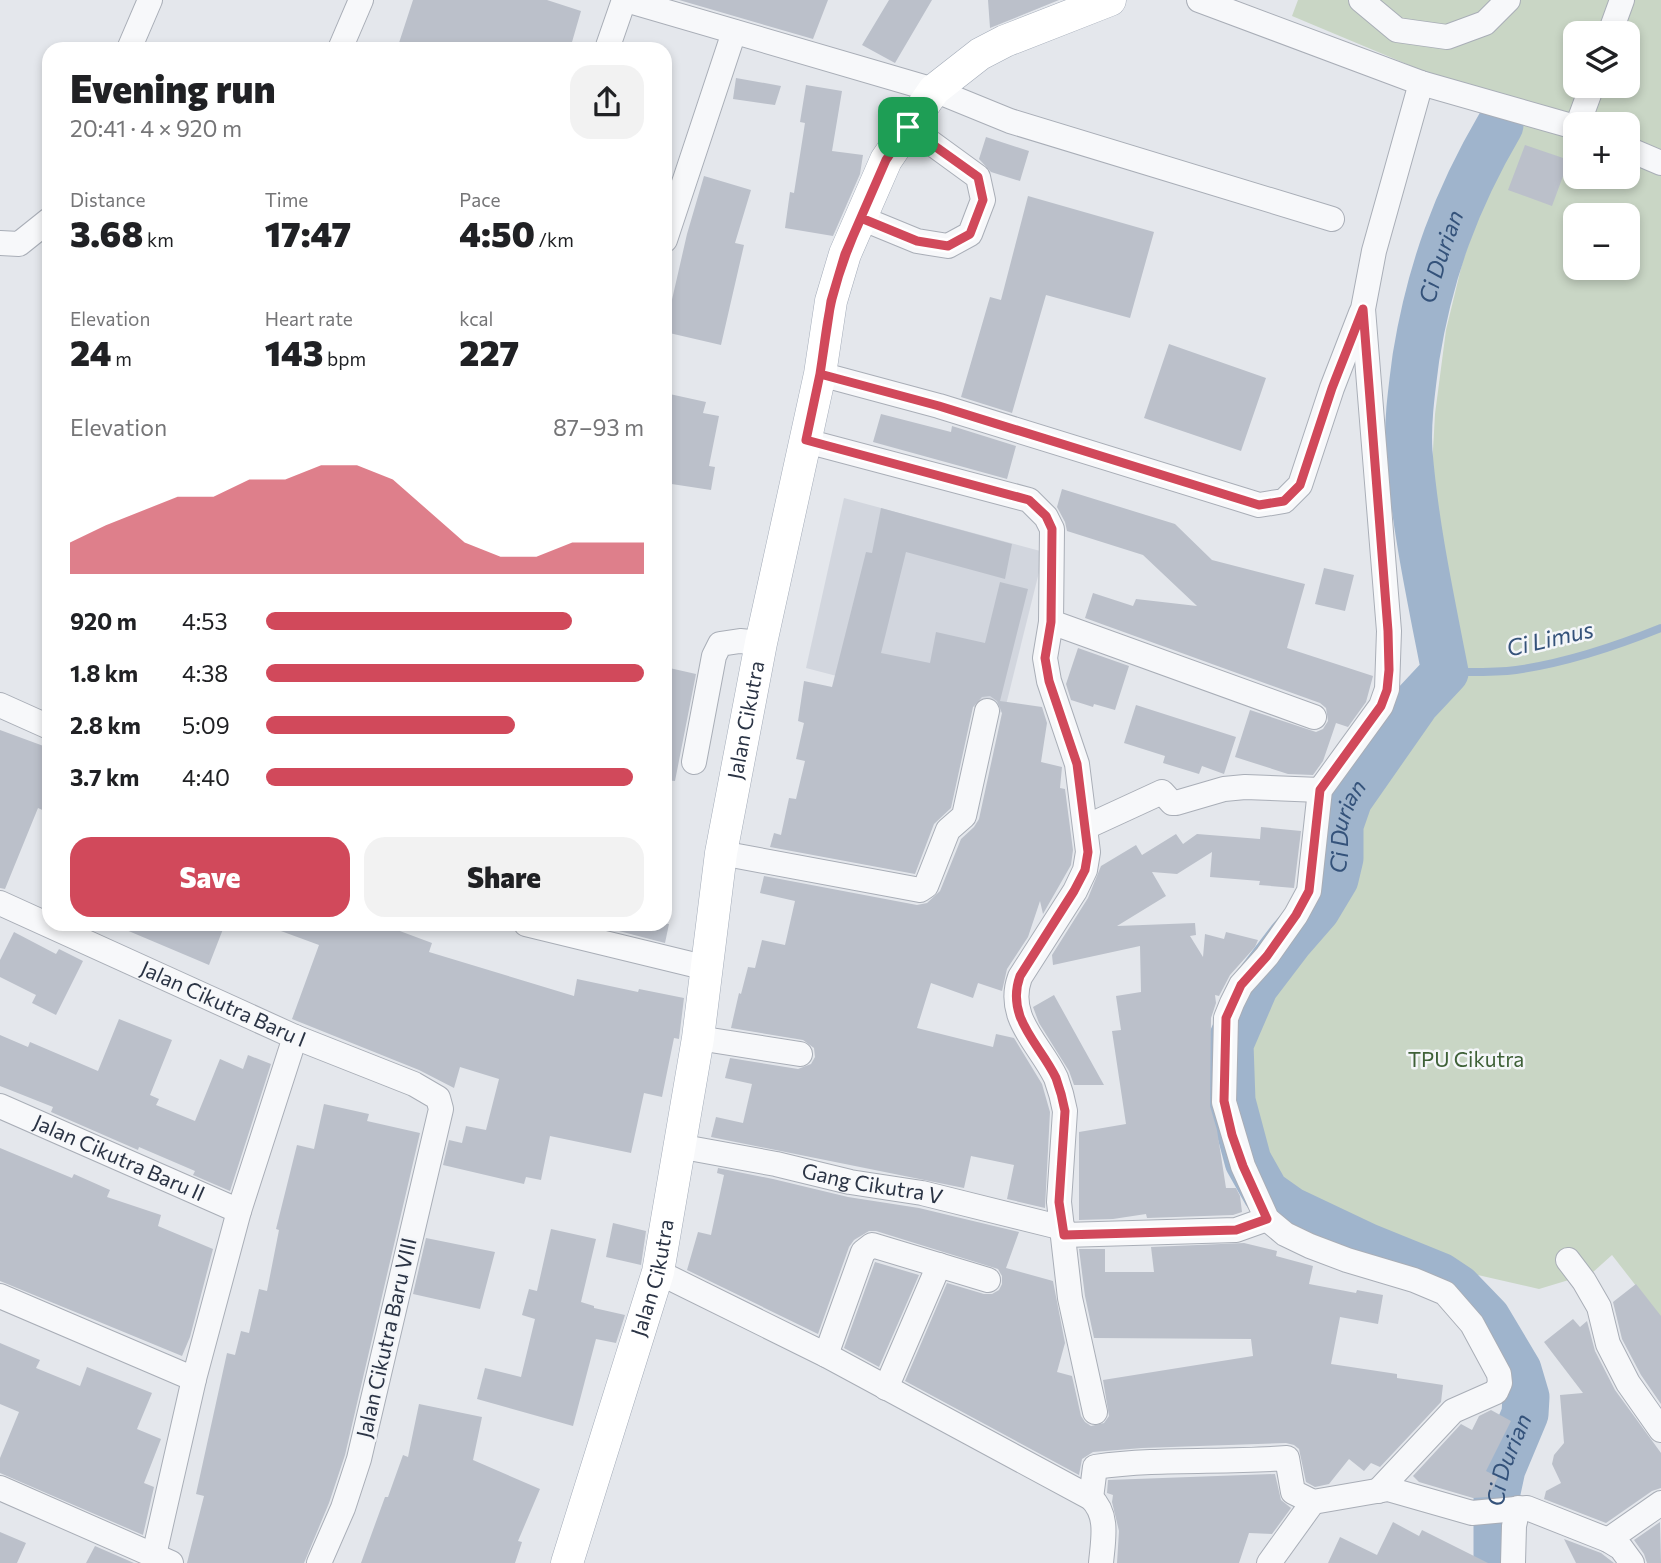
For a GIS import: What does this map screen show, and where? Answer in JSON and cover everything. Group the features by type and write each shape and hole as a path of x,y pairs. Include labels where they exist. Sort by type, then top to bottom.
{"main road":[{"name":"Jalan Cikutra","path":"567,1563 658,1272 698,1038 721,853 761,643 820,374 831,301 845,254 886,160 934,90 981,54 1005,41 1110,0"}],"street":[{"path":"132,42 149,0"},
{"path":"343,42 361,0"},
{"path":"610,42 625,0 934,90 1010,121 1332,219"},
{"path":"1199,0 1421,83 1563,122"},
{"path":"1362,0 1397,30 1447,37 1485,23 1508,0"},
{"path":"1614,21 1622,0"},
{"path":"672,219 734,32"},
{"path":"820,374 939,406 1259,505 1284,501 1300,485 1332,388 1363,309 1374,251 1421,83"},
{"path":"861,218 927,243 948,246 970,234 983,200 978,177 908,127"},
{"path":"1640,154 1661,163"},
{"path":"0,243 19,244 42,226"},
{"path":"1363,309 1388,631 1387,690 1381,706 1320,790 1309,891 1296,915 1267,956 1241,985 1226,1018 1224,1101 1243,1166 1267,1219 1286,1234 1310,1246 1445,1293 1472,1324 1499,1374 1500,1383 1496,1392 1453,1411 1378,1491"},
{"path":"806,440 1029,500 1046,516 1052,529 1051,622 1045,658 1049,681 1077,764 1088,852 1085,870 1074,891 1020,976 1015,991 1023,1026 1055,1077 1063,1098 1065,1111 1059,1202 1070,1298 1095,1412"},
{"path":"1051,622 1314,717"},
{"path":"694,762 714,656 720,644 740,641 761,643"},
{"path":"0,705 42,722"},
{"path":"721,853 920,890 926,886 948,830 964,816 987,711"},
{"path":"1086,827 1162,792 1172,803 1176,803 1224,789 1245,787 1320,790"},
{"name":"Jalan Cikutra Baru I","path":"0,903 42,922"},
{"name":"Jalan Cikutra Baru I","path":"62,931 295,1037 429,1091 438,1098 441,1109"},
{"path":"555,931 707,968"},
{"path":"0,1488 162,1559 194,1379 239,1211 295,1037"},
{"path":"698,1038 800,1054"},
{"name":"Jalan Cikutra Baru II","path":"0,1106 239,1211"},
{"name":"Jalan Cikutra Baru VIII","path":"319,1563 359,1459 441,1109"},
{"name":"Gang Cikutra V","path":"678,1146 776,1164 849,1182 922,1193 1063,1231 1236,1230 1267,1219"},
{"path":"826,1354 863,1252 869,1246 988,1280"},
{"path":"1568,1261 1599,1307 1608,1344 1628,1383 1661,1430"},
{"path":"886,1388 939,1265"},
{"path":"658,1272 826,1354 1091,1498 1099,1505 1104,1518 1101,1563"},
{"path":"0,1296 194,1379"},
{"path":"1091,1498 1095,1467 1125,1463 1287,1458 1293,1492 1313,1502 1388,1489 1472,1513 1527,1508 1608,1540 1621,1548 1632,1563"},
{"path":"1269,1563 1313,1502"},
{"path":"1608,1540 1661,1503"},
{"path":"1509,1510 1514,1526 1513,1563"}],"shaded area":[{"path":"844,498 1044,552 1004,713 875,686 806,668"}],"green space":[{"name":"TPU Cikutra","path":"1298,0 1661,0 1661,1318 1612,1255 1592,1273 1539,1289 1447,1266 1318,1211 1275,1188 1262,1171 1240,1093 1246,1040 1260,1003 1352,888 1360,873 1363,855 1358,840 1361,822 1405,752 1461,686 1448,618 1431,486 1435,414 1446,330 1463,260 1481,210 1526,114 1292,16"}],"building":[{"path":"413,0 547,0 581,11 572,42 399,42"},
{"path":"679,0 828,0 813,39"},
{"path":"889,0 932,0 895,63 862,45"},
{"path":"988,0 1059,0 990,28"},
{"path":"736,78 781,86 775,105 733,99"},
{"path":"806,85 842,91 832,151 863,155 860,174 833,236 785,228 790,192 794,193 805,123 800,122"},
{"path":"986,137 1029,151 1020,181 991,172 979,159"},
{"path":"1525,145 1563,158 1563,176 1552,206 1508,190"},
{"path":"704,176 751,190 735,243 744,245 721,345 672,334 672,300"},
{"path":"1028,196 1154,232 1130,318 1046,295 1012,413 961,397 990,297 1001,300"},
{"path":"1169,344 1266,378 1241,451 1144,418"},
{"path":"672,395 706,402 703,413 719,416 709,466 715,467 711,490 672,484"},
{"path":"881,414 951,432 952,426 1016,446 1007,479 873,442"},
{"path":"1062,489 1175,524 1212,560 1305,584 1287,648 1373,676 1366,702 1348,727 1336,723 1323,761 1313,775 1288,774 1235,757 1250,710 1316,732 1323,729 1328,721 1326,708 1320,703 1085,618 1093,593 1133,606 1136,599 1197,606 1143,555 1067,531 1057,507"},
{"path":"881,508 1012,544 1005,579 906,552 881,653 930,663 936,632 985,643 1000,582 1028,589 1000,701 1042,707 1047,723 1041,762 1062,767 1060,788 1065,789 1073,850 1071,865 1043,914 1040,901 1028,937 1007,969 1002,991 978,983 973,998 931,983 917,1028 993,1047 996,1034 1014,1038 1042,1084 1050,1112 1045,1208 1007,1199 1014,1165 971,1156 964,1188 711,1137 716,1117 743,1123 752,1084 725,1078 730,1058 798,1069 811,1064 815,1057 814,1048 803,1040 731,1028 748,967 755,968 762,940 785,945 795,901 760,893 764,876 917,905 927,903 940,891 961,839 979,819 1002,713 997,701 990,696 982,697 973,707 951,808 934,824 915,874 770,847 774,833 781,835 789,798 796,799 805,761 796,759 804,723 798,721 804,681 832,687 866,552 872,553"},
{"path":"1324,568 1354,575 1345,611 1315,604"},
{"path":"1078,648 1129,666 1115,710 1071,700 1066,684"},
{"path":"672,669 696,674 675,781 672,781"},
{"path":"1136,705 1236,737 1224,774 1202,766 1199,774 1163,763 1165,756 1124,743"},
{"path":"0,730 42,745 42,810 38,808 5,889 0,888"},
{"path":"1261,827 1301,831 1294,888 1259,885 1260,881 1210,877 1212,852 1177,874 1152,872 1166,896 1117,926 1195,923 1196,935 1190,936 1203,957 1205,934 1224,939 1226,932 1258,940 1230,975 1219,996 1215,995 1216,1003 1211,1018 1210,1106 1217,1130 1226,1188 1236,1188 1242,1212 1233,1215 1147,1218 1146,1214 1079,1220 1079,1132 1126,1124 1112,1031 1121,1030 1116,996 1141,992 1140,946 1053,965 1052,955 1088,898 1101,866 1136,845 1142,855 1176,834 1183,844 1197,834 1260,839"},
{"path":"129,931 222,931 209,965"},
{"path":"281,931 400,931 432,943 429,952 574,996 577,979 638,992 639,989 684,998 679,1039 674,1038 662,1097 644,1093 631,1153 550,1136 541,1180 526,1177 524,1184 443,1165 449,1140 462,1143 466,1126 486,1130 499,1079 460,1067 454,1088 419,1070 292,1019 319,945"},
{"path":"619,931 668,931 665,943"},
{"path":"14,932 56,954 59,949 83,961 56,1015 32,1003 36,995 0,977 0,960"},
{"path":"1054,995 1104,1085 1074,1085 1069,1071 1039,1023 1033,1007"},
{"path":"119,1019 172,1040 150,1095 159,1099 156,1105 195,1121 220,1059 243,1069 248,1055 271,1064 230,1191 193,1175 195,1171 139,1147 138,1150 51,1112 53,1107 0,1086 0,1035 28,1047 30,1042 98,1071"},
{"path":"324,1104 369,1114 367,1121 420,1133 345,1455 304,1563 187,1563 204,1496 196,1494 227,1353 235,1355 241,1331 249,1333 259,1289 267,1291 279,1230 276,1229 297,1145 314,1149"},
{"path":"0,1148 72,1178 74,1174 110,1190 107,1197 161,1215 158,1226 213,1249 190,1337 182,1356 0,1281"},
{"path":"718,1168 848,1197 919,1208 1019,1232 1006,1268 1053,1281 1065,1343 1057,1372 1072,1376 1081,1416 1091,1426 1104,1423 1109,1416 1103,1380 1253,1356 1251,1339 1094,1338 1079,1249 1105,1249 1105,1272 1154,1272 1151,1247 1244,1243 1277,1251 1276,1256 1313,1266 1309,1284 1383,1295 1378,1324 1340,1317 1331,1364 1397,1374 1397,1378 1443,1385 1441,1402 1380,1467 1371,1463 1364,1471 1349,1459 1329,1484 1315,1487 1306,1482 1299,1449 1286,1443 1093,1452 1082,1459 1079,1475 905,1381 947,1283 992,1294 999,1290 1002,1284 998,1269 869,1231 854,1240 849,1247 818,1334 687,1270 698,1232 711,1235 724,1175 717,1173"},
{"path":"613,1223 646,1231 641,1265 606,1257"},
{"path":"551,1229 596,1239 581,1302 625,1315 616,1343 596,1339 573,1426 477,1399 485,1368 521,1377 535,1319 522,1315 529,1289 537,1291"},
{"path":"426,1238 495,1252 480,1309 413,1294"},
{"path":"875,1262 919,1275 879,1367 844,1348"},
{"path":"1636,1284 1661,1316 1661,1404 1641,1375 1622,1339 1613,1302"},
{"path":"1573,1319 1580,1327 1587,1321 1595,1351 1615,1390 1661,1453 1661,1488 1652,1491 1606,1523 1544,1499 1546,1491 1561,1483 1552,1464 1554,1455 1564,1443 1560,1395 1583,1393 1544,1342"},
{"path":"0,1343 40,1360 36,1368 80,1386 87,1367 152,1393 137,1429 161,1439 144,1483 154,1487 143,1535 0,1473 0,1458 19,1412 0,1404"},
{"path":"419,1404 482,1417 473,1460 540,1489 518,1541 522,1542 515,1563 361,1563 403,1455 408,1457"},
{"path":"1491,1410 1511,1421 1486,1471 1498,1477 1488,1497 1473,1498 1419,1482 1413,1476 1461,1424 1472,1430 1479,1416"},
{"path":"1275,1474 1281,1500 1291,1508 1272,1534 1249,1533 1239,1563 1117,1563 1119,1531 1112,1502 1113,1495 1107,1493 1108,1480"},
{"path":"1393,1522 1419,1536 1422,1530 1488,1563 1328,1563 1340,1537 1377,1555"},
{"path":"1660,1522 1661,1563 1647,1563 1634,1540"},
{"path":"0,1532 26,1543 17,1563 0,1563"},
{"path":"1564,1539 1601,1553 1614,1563 1576,1563"},
{"path":"95,1546 134,1563 86,1563"}],"waterway":[{"name":"Ci Durian","path":"1497,1563 1497,1492 1502,1469 1525,1414 1526,1397 1518,1370 1487,1318 1458,1288 1440,1276 1366,1246 1290,1210 1266,1193 1248,1161 1232,1101 1230,1044 1255,986 1317,909 1335,879 1340,858 1340,825 1349,799 1416,703 1445,672 1415,507 1409,452 1410,404 1422,325 1437,266 1470,181 1500,125"},
{"name":"Ci Limus","path":"1445,672 1499,672 1535,667 1626,642 1661,628"}],"route":[{"path":"908,127 886,160 845,254 831,301 806,440 1029,500 1046,516 1052,536 1051,622 1045,658 1049,681 1077,764 1088,852 1085,870 1074,891 1020,976 1015,991 1016,1005 1023,1026 1055,1077 1063,1098 1065,1111 1059,1202 1064,1235 1236,1230 1267,1219 1243,1166 1224,1101 1226,1018 1241,985 1267,956 1296,915 1309,891 1320,790 1381,706 1387,690 1388,631 1363,309 1332,388 1300,485 1284,501 1272,504 1259,505 939,406 820,374 831,301 838,277 845,254 861,218 917,241 948,246 970,234 983,200 978,177 908,127"}]}
